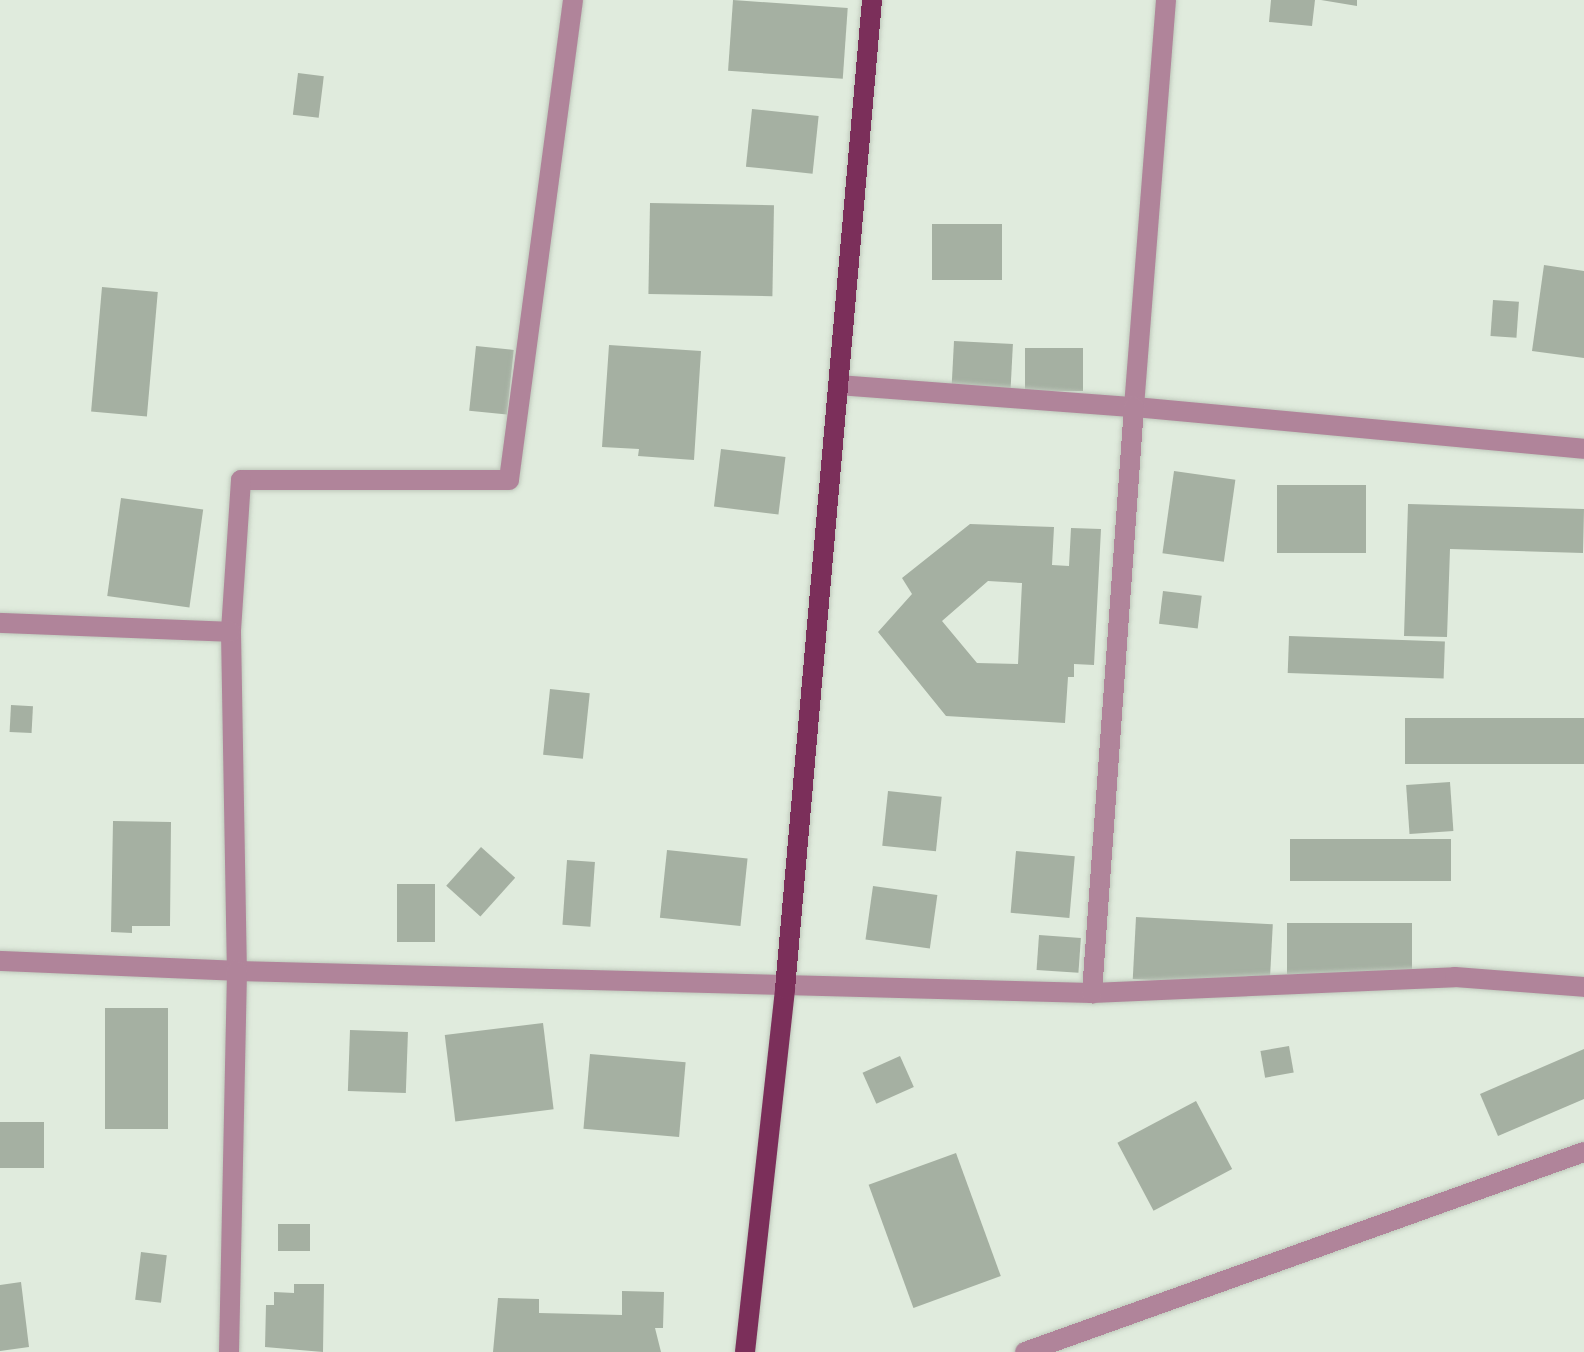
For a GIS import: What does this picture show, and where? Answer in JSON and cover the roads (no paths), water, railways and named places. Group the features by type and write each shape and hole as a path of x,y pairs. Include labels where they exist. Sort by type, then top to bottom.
{"main road":[{"path":"745,1352 785,989 872,0"}],"street":[{"path":"229,1352 237,971 231,632 241,480 509,480 573,0"},
{"path":"1092,993 1166,0"},
{"path":"838,385 1134,407 1584,449"},
{"path":"0,623 231,632"},
{"path":"0,961 785,989 1092,993 1455,977 1584,987"},
{"path":"1025,1352 1584,1152"}]}
